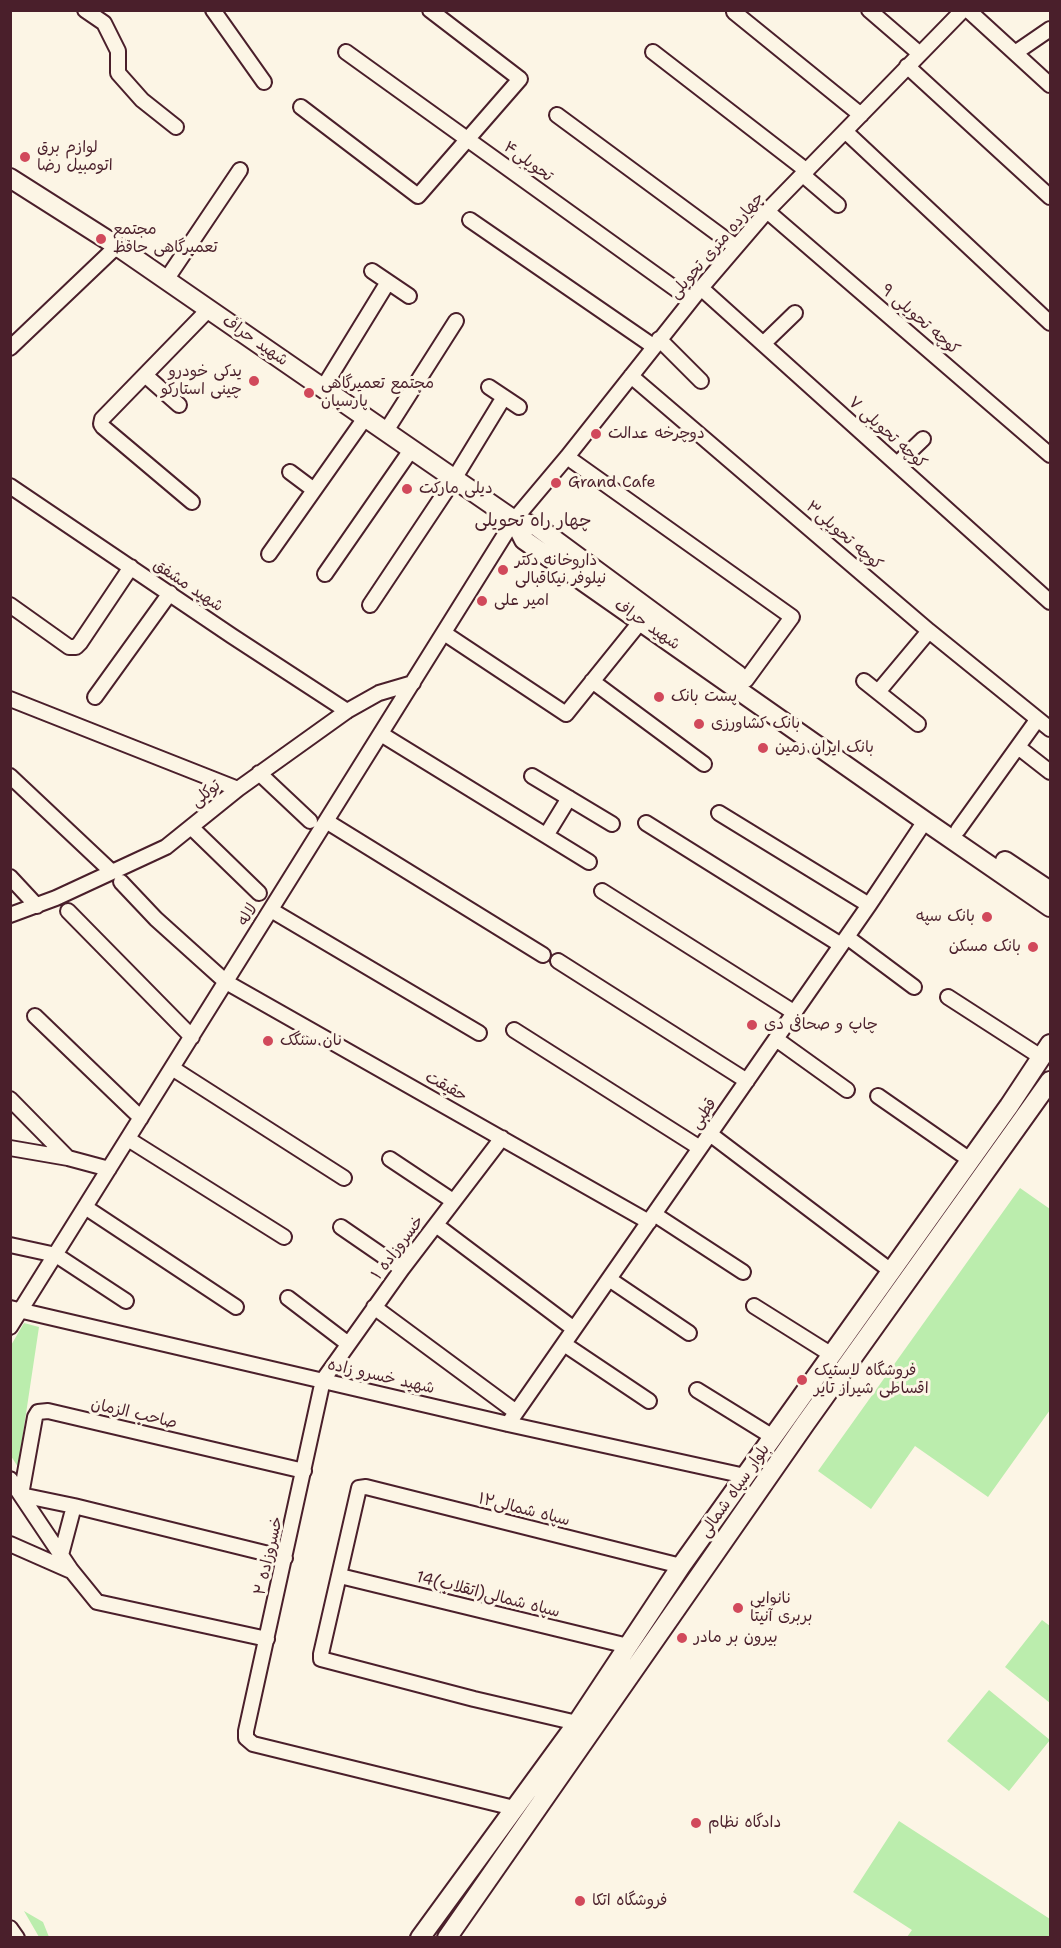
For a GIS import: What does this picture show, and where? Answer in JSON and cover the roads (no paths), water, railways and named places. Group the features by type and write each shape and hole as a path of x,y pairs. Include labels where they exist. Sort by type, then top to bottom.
{"main road":[{"name":"شهید حراف","path":"10,178 117,246 514,520 536,526 641,621 925,821 1048,898"},
{"path":"584,571 746,680 958,830 1048,898"},
{"name":"بلوار سپاه شمالی","path":"420,1938 577,1722 681,1566 891,1271 931,1231 970,1160 1046,1050"},
{"name":"بلوار سپاه شمالی","path":"447,1938 667,1623 931,1231 1050,1081"},
{"path":"651,1612 667,1623"}],"street":[{"path":"85,10 104,23 118,51 118,73 142,100 176,127"},
{"path":"213,10 264,82"},
{"path":"301,106 418,196 520,79 430,10"},
{"path":"869,10 920,54"},
{"path":"966,10 1050,85"},
{"name":"چهارده متری تحویلی","path":"514,520 701,288 767,211 908,66 966,10"},
{"path":"734,12 861,115"},
{"path":"1015,53 1050,29"},
{"name":"تحویلی۴","path":"346,52 692,300"},
{"path":"653,52 805,173 838,205"},
{"path":"908,66 1050,197"},
{"path":"557,115 736,248"},
{"path":"845,131 1050,322"},
{"path":"166,280 240,170"},
{"name":"کوچه تحویلی ۹","path":"767,211 1050,455"},
{"path":"470,220 656,343 701,381"},
{"path":"10,348 117,246"},
{"path":"372,271 409,296"},
{"path":"323,388 388,282"},
{"name":"کوچه تحویلی ۷","path":"701,288 1050,602"},
{"path":"192,502 101,424 102,419 209,309"},
{"path":"763,344 795,313"},
{"path":"386,431 456,321"},
{"path":"145,375 180,405"},
{"name":"کوچه تحویلی۳","path":"631,376 929,631 1050,729"},
{"path":"489,387 519,407"},
{"path":"370,605 454,479 504,397"},
{"path":"269,554 365,418"},
{"path":"897,464 923,440"},
{"path":"325,574 411,450"},
{"path":"567,457 792,617 746,680"},
{"path":"290,472 314,490"},
{"name":"شهید مشفق","path":"10,486 347,711"},
{"name":"لاله","path":"10,1327 16,1309 56,1255 514,520"},
{"path":"10,605 69,646 76,647 131,567"},
{"path":"95,697 170,593"},
{"path":"444,633 566,714 641,621"},
{"path":"878,693 929,631"},
{"path":"592,681 704,764"},
{"path":"864,681 918,724"},
{"name":"توکلی","path":"10,915 116,877 166,847 259,773 347,711 379,693 413,683"},
{"path":"10,699 238,789"},
{"path":"958,830 1037,720"},
{"path":"381,734 547,834 589,862"},
{"path":"1018,747 1050,772"},
{"path":"259,773 310,821"},
{"name":"حقیقت","path":"10,776 116,877 156,920 226,982 502,1138 652,1218 743,1272"},
{"path":"532,776 612,824"},
{"path":"547,834 569,798"},
{"path":"719,813 869,905"},
{"path":"326,821 543,955"},
{"name":"قطبی","path":"508,1424 925,821"},
{"path":"646,823 844,941 914,987"},
{"path":"191,827 259,893"},
{"path":"10,877 37,906"},
{"path":"602,891 795,1012"},
{"path":"271,910 479,1033"},
{"path":"68,911 192,1037"},
{"path":"558,961 747,1081"},
{"path":"948,997 1046,1050"},
{"path":"35,1016 141,1118"},
{"path":"514,1030 700,1148"},
{"path":"776,1039 847,1090"},
{"path":"172,1068 344,1178"},
{"path":"878,1096 970,1160"},
{"path":"10,1099 68,1158"},
{"path":"710,1134 891,1271"},
{"name":"خسروزاده ۱","path":"323,1380 347,1343 502,1138"},
{"path":"128,1139 284,1237"},
{"path":"10,1148 68,1158 109,1169"},
{"path":"390,1159 453,1201"},
{"path":"86,1207 236,1307"},
{"path":"436,1225 574,1329"},
{"path":"340,1227 402,1269"},
{"path":"10,1245 56,1255 126,1301"},
{"path":"609,1279 689,1333"},
{"path":"288,1298 347,1343"},
{"path":"754,1306 832,1355"},
{"path":"374,1307 516,1412"},
{"name":"شهید خسرو زاده","path":"16,1309 508,1424 745,1476"},
{"path":"564,1344 649,1401"},
{"name":"خسروزاده ۲","path":"323,1380 246,1738 253,1744 514,1808"},
{"path":"697,1390 773,1437"},
{"name":"صاحب الزمان","path":"21,1495 35,1417 38,1412 48,1411 304,1472"},
{"path":"10,1479 92,1598 104,1604 267,1639"},
{"name":"سپاه شمالی۱۲","path":"340,1576 359,1488 366,1487 681,1566"},
{"path":"21,1495 285,1558"},
{"path":"61,1556 74,1506"},
{"path":"10,1544 71,1570"},
{"path":"340,1576 321,1659 474,1699 577,1722"},
{"name":"14سپاه شمالی(اتقلاب)","path":"340,1576 628,1646"},
{"path":"10,1928 18,1938"}],"place":[{"name":"لوازم برق اتومبیل رضا","path":"25,157"},
{"name":"مجتمع تعمیرگاهی حافظ","path":"101,239"},
{"name":"یدکی خودرو چینی استارکو","path":"254,381"},
{"name":"مجتمع تعمیرگاهی پارسیان","path":"309,393"},
{"name":"دوچرخه عدالت","path":"596,434"},
{"name":"Grand Cafe","path":"556,483"},
{"name":"دیلی مارکت","path":"407,489"},
{"name":"داروخانه دکتر نیلوفر نیکاقبالی","path":"503,570"},
{"name":"امیر علی","path":"482,601"},
{"name":"پست بانک","path":"659,697"},
{"name":"بانک کشاورزی","path":"699,724"},
{"name":"بانک ایران زمین","path":"763,748"},
{"name":"بانک سپه","path":"987,917"},
{"name":"بانک مسکن","path":"1033,947"},
{"name":"چاپ و صحافی دی","path":"752,1025"},
{"name":"نان سنگک","path":"268,1041"},
{"name":"فروشگاه لاستیک اقساطی شیراز تایر","path":"802,1380"},
{"name":"نانوایی بربری آنیتا","path":"738,1608"},
{"name":"بیرون بر مادر","path":"682,1638"},
{"name":"دادگاه نظام","path":"696,1823"},
{"name":"فروشگاه اتکا","path":"580,1901"}],"district":[{"name":"چهار راه تحویلی","path":"533,521"}]}
